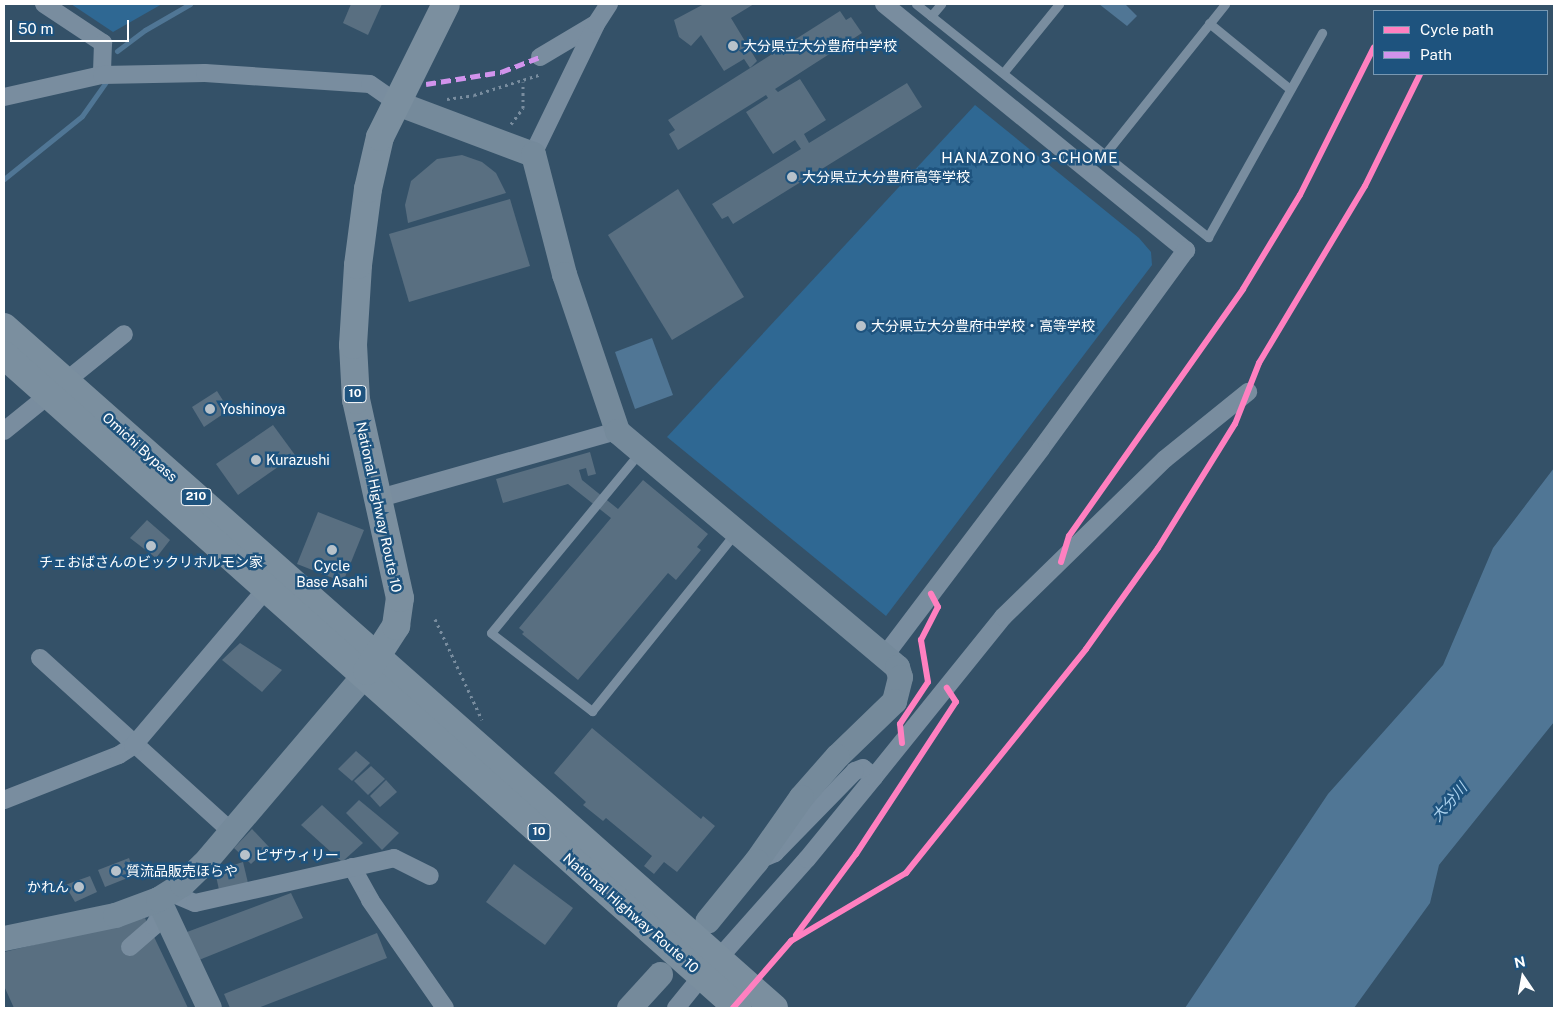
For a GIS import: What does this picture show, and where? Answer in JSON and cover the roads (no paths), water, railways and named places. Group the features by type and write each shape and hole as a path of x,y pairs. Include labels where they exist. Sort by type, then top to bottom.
{"highway":[{"name":"National Highway Route 10","path":"376,667 396,626 398,586 378,512 356,400 353,345 358,265 368,189 380,137 446,4"},
{"name":"National Highway Route 10","path":"376,667 408,628 411,605 387,496 372,399 370,344 379,200 397,102"},
{"name":"Omichi Bypass","path":"4,327 55,387 266,589 376,667"},
{"name":"Omichi Bypass","path":"4,355 55,387 376,667"},
{"name":"National Highway Route 10","path":"376,667 717,973 774,1008"},
{"name":"National Highway Route 10","path":"717,973 738,1008"}],"street":[{"path":"44,4 103,43 102,75"},
{"path":"609,4 596,24 532,154 564,274 616,431 886,654 897,667 900,678 894,701 837,756 800,797 756,861 707,921"},
{"path":"884,4 1186,250 1041,449 886,654"},
{"path":"540,57 596,24"},
{"path":"4,97 102,75 205,73 370,84 397,102 532,154"},
{"path":"4,431 55,387 124,334"},
{"path":"676,1008 717,973 1003,617 1165,459 1248,392"},
{"path":"387,496 616,431"},
{"path":"4,800 119,755 133,746 266,589"},
{"path":"40,658 133,746 232,831"},
{"path":"130,947 154,926 163,900 193,874 376,667"},
{"path":"756,861 775,853 855,771 863,768 874,777"},
{"path":"4,938 115,915 163,900 195,903 394,858 430,876"},
{"path":"352,867 370,900 445,1008"},
{"path":"163,900 209,1008"},
{"path":"629,1008 660,974"}],"lane":[{"path":"916,4 1208,237 1322,33"},
{"path":"931,16 941,4"},
{"path":"1003,73 1059,4"},
{"path":"1105,154 1225,4"},
{"path":"1209,24 1290,89"},
{"path":"641,452 492,633 592,711 736,530"}],"water":[{"path":"1099,4 1125,4 1137,16 1127,26"},
{"path":"652,338 673,395 635,409 615,352"},
{"name":"大分川","path":"1554,468 1554,722 1439,865 1430,903 1354,1008 1185,1008 1328,794 1443,665 1493,548"}],"waterway":[{"path":"117,51 145,30 190,4"},
{"path":"4,179 82,116 106,82"}],"place":[{"name":"大分県立大分豊府中学校","path":"733,46"},
{"name":"大分県立大分豊府高等学校","path":"792,177"},
{"name":"大分県立大分豊府中学校・高等学校","path":"861,326"},
{"name":"Yoshinoya","path":"210,409"},
{"name":"Kurazushi","path":"256,460"},
{"name":"チェおばさんのビックリホルモン家","path":"151,546"},
{"name":"Cycle Base Asahi","path":"332,550"},
{"name":"ピザウィリー","path":"245,855"},
{"name":"質流品販売ほらや","path":"116,871"},
{"name":"かれん","path":"79,887"}],"district":[{"name":"HANAZONO 3-CHOME","path":"1030,158"}]}
